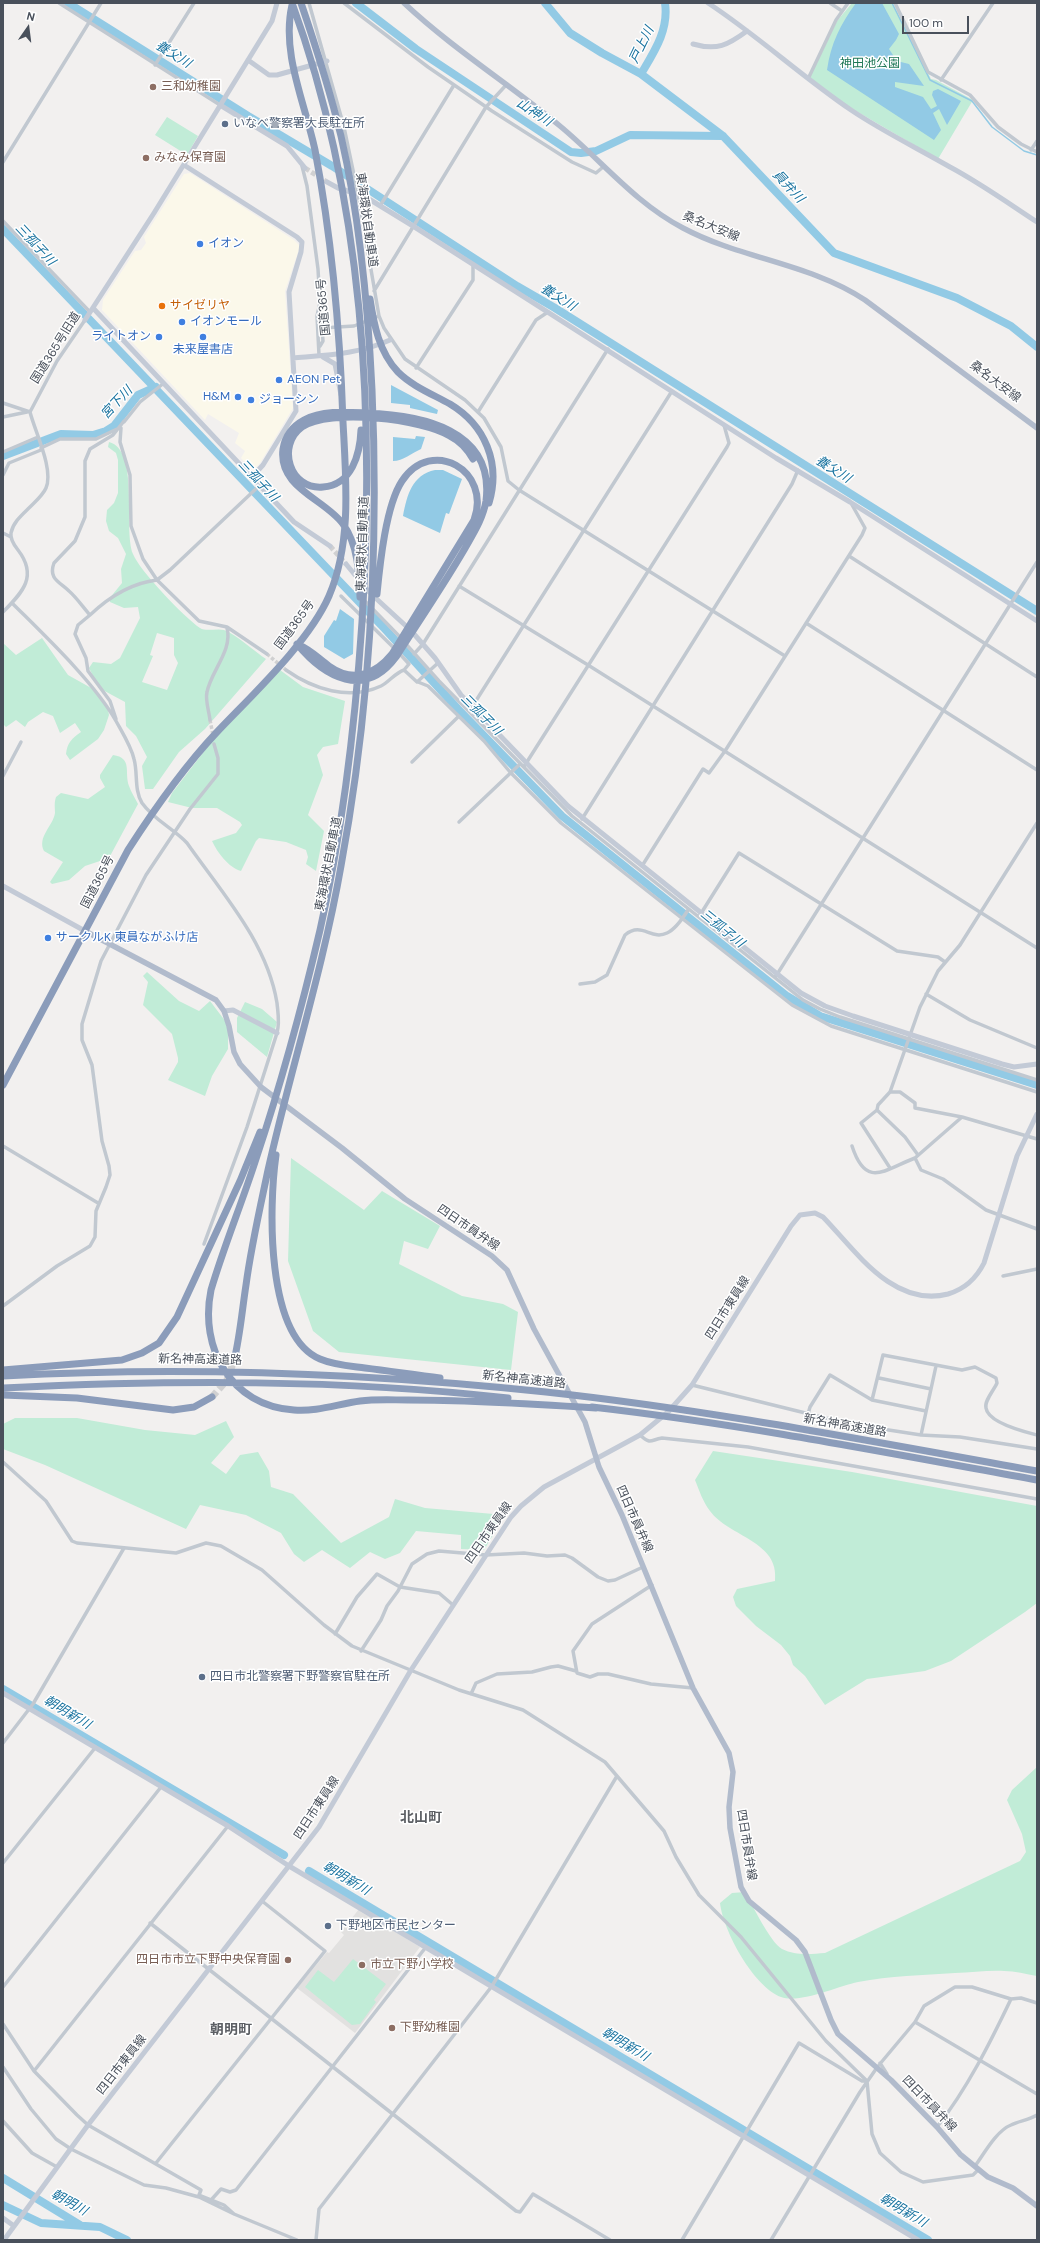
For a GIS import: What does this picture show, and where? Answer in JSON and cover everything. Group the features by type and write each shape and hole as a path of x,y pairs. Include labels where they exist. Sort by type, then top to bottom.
{"highway":[{"name":"国道365号","path":"3,1085 128,850 151,813 175,779 297,644 319,614 337,573 344,530 342,400 334,285 318,169 294,71 288,29 292,3"},
{"name":"東海環状自動車道","path":"279,1083 309,974 327,896 347,780 359,664 367,477 358,314 348,218 333,140 315,70 292,3"},
{"name":"東海環状自動車道","path":"289,1086 317,978 341,870 365,705 377,574 371,360 356,218 341,137 301,3"},
{"path":"356,218 375,326 386,356 405,378 459,410 480,431 491,457 493,476 491,493 481,519 451,572 406,637"},
{"path":"297,644 307,648 330,667 354,676 365,675 376,670 394,656 464,538 477,512 481,486 476,465 466,448 438,427 386,419 334,418 317,421 302,427 290,444 288,458 293,472 297,477 309,485 322,488 336,484 348,474 353,467 361,440 361,361"},
{"path":"362,566 343,524 336,515 303,491 290,478 283,458 287,435 298,423 306,419 334,413 386,414 415,418 458,434 465,441 480,463 486,492 481,519"},
{"path":"377,574 393,499 403,480 416,466 424,462 438,460 449,462 467,473 475,486 477,494 477,512"},
{"path":"279,1083 257,1157 211,1290 207,1321 216,1355 226,1374 250,1396 271,1405 293,1410 305,1411 360,1401 386,1400 504,1402 596,1408"},
{"path":"3,1370 122,1360 142,1353 166,1336 177,1317 240,1181 279,1083"},
{"path":"234,1361 254,1236 289,1086"},
{"path":"289,1086 273,1173 272,1229 278,1288 288,1325 298,1342 315,1357 340,1365 549,1393"},
{"name":"新名神高速道路","path":"3,1376 113,1371 262,1372 408,1380 549,1393 749,1421 1037,1471"},
{"name":"新名神高速道路","path":"3,1388 188,1382 336,1385 478,1394 680,1418 1037,1480"},
{"path":"3,1395 77,1398 174,1410 194,1407 212,1397"}],"main road":[{"name":"桑名大安線","path":"404,3 422,20 507,84 580,144 603,167 644,203 683,228 724,246 810,271 852,292 1037,428"},
{"name":"四日市員弁線","path":"85,931 216,1000 224,1011 229,1026 234,1052 246,1073 261,1087 292,1112 342,1148 405,1199 500,1263 507,1270 534,1329 585,1422 597,1460 652,1585 693,1688 732,1763 732,1790 729,1807 730,1828 741,1887 749,1901 796,1940 805,1952 831,2020 838,2034 891,2080 937,2127 960,2154 976,2168 1013,2188 1037,2206"}],"street":[{"path":"59,3 221,103 287,146 303,166 318,269 323,342 319,347"},
{"path":"3,162 101,3"},
{"path":"156,64 194,3"},
{"path":"277,3 272,21 248,60 269,75 277,75 294,71 327,61"},
{"path":"309,3 309,8 327,61 344,127 358,194 379,316 390,340 405,359 416,368 465,400 490,425 501,447 508,481 519,490 785,656"},
{"path":"344,3 404,50 487,107 588,170 596,173 603,167"},
{"path":"708,3 748,31 808,80 875,125 969,178 1037,222"},
{"path":"830,3 842,11"},
{"path":"808,80 842,11 848,3"},
{"path":"895,3 928,72 970,95 998,127 1031,150 1037,152"},
{"path":"941,80 993,3"},
{"path":"693,44 712,48 719,47 732,42 748,31"},
{"name":"国道365号旧道","path":"29,412 56,361 91,310 184,165 248,60"},
{"path":"374,291 487,107 507,84"},
{"path":"380,204 454,85"},
{"path":"1031,150 1037,142"},
{"path":"184,165 298,237 302,242 301,252 288,292 296,411 263,465 252,477"},
{"path":"327,182 338,188 358,194 380,204 414,225 672,391 1012,603 1037,621"},
{"path":"3,221 163,384 294,522 330,546"},
{"path":"416,368 473,280 473,264"},
{"path":"319,355 317,316 320,303"},
{"path":"478,412 536,320 548,311"},
{"path":"322,328 354,326 379,316"},
{"path":"293,358 339,354 367,349 390,340"},
{"path":"414,654 423,644 608,349"},
{"path":"319,355 329,359 335,364 338,388 342,400"},
{"path":"90,615 68,590 56,582 52,568 54,563 75,541 85,518 85,461 88,452 113,435 140,402 163,384"},
{"path":"472,707 672,391"},
{"path":"3,403 29,412"},
{"path":"3,417 29,412"},
{"path":"10,537 15,523 41,495 47,486 48,471 29,412"},
{"path":"3,475 9,463 60,439 100,438 114,430 124,421"},
{"path":"124,421 119,437 130,469 131,526 143,559 157,580 199,621 227,627 267,654"},
{"path":"525,765 727,447 729,443 723,423"},
{"path":"3,452 38,438"},
{"path":"582,819 792,484 798,470"},
{"path":"204,1244 261,1087 280,1023 274,985 260,948 187,844 176,832 151,813 142,802 137,788 135,760 117,722 110,701 88,671 86,658 75,634 78,625 102,604 138,583 157,580 170,570 260,485"},
{"path":"642,866 703,770 709,773 724,751 849,556 865,528 850,502"},
{"path":"3,533 10,537 28,567 23,588 3,612"},
{"path":"849,556 1037,677"},
{"path":"776,976 945,711 1037,562"},
{"path":"346,564 369,592 406,626"},
{"path":"459,586 588,665 1037,948"},
{"path":"286,670 303,681 342,693 376,688 404,670 409,664 342,596"},
{"path":"361,598 520,764 525,765 582,819 642,866 699,915 776,976 801,993 825,1006 1037,1080"},
{"path":"12,603 80,674 117,722"},
{"path":"806,623 1037,770"},
{"path":"210,720 207,692 226,646 228,637 227,627"},
{"path":"414,634 472,707 572,816 688,910 699,915"},
{"path":"419,681 438,663"},
{"path":"404,670 428,686 484,741 510,772 561,823 768,988 814,1018 831,1026 1037,1092"},
{"path":"412,762 458,716"},
{"path":"3,776 21,742"},
{"path":"3,1306 57,1266 90,1246 96,1230 96,1211 98,1203 110,1175 102,1141 92,1065 85,1050 81,1032 82,1024 101,961 146,875 190,809 218,774 218,758 214,744"},
{"path":"459,822 520,764"},
{"path":"890,1168 861,1124 877,1110 878,1105 890,1092 909,1036 926,994 945,962 960,945 981,913 1037,823"},
{"path":"699,915 739,853 897,951 938,957 945,962"},
{"path":"3,886 85,931"},
{"path":"580,984 595,982 607,975 625,935 630,931 642,930 660,935 672,930 688,910"},
{"path":"926,994 970,1020 1037,1048"},
{"path":"224,1011 233,1010 277,1033"},
{"path":"909,1036 1014,1067 1037,1064"},
{"path":"890,1092 900,1092 915,1103 915,1108 962,1117 1037,1139"},
{"path":"877,1110 905,1137 917,1156 921,1170 943,1180 986,1210 1037,1229"},
{"name":"四日市東員線","path":"4,2240 88,2125 319,1827 411,1670 511,1517 531,1497 544,1487 597,1460 640,1435 682,1397 692,1385 787,1232 800,1215 815,1213 823,1217 887,1282 902,1291 922,1296 943,1295 957,1291 978,1274 1026,1135 1037,1114"},
{"path":"852,1146 861,1168 869,1173 880,1173 917,1156 962,1117"},
{"path":"3,1146 98,1203"},
{"path":"1003,1276 1037,1269"},
{"path":"872,1400 884,1355 962,1370 975,1367 996,1378 997,1383 986,1403 988,1413 1008,1427 1037,1435"},
{"path":"921,1435 936,1366"},
{"path":"808,1414 810,1407 830,1375 872,1400 926,1412"},
{"path":"879,1378 931,1389"},
{"path":"692,1385 850,1424 921,1435 960,1437 1037,1449"},
{"path":"640,1435 648,1442 653,1442 662,1438 748,1448 1037,1499"},
{"path":"3,1462 46,1501 72,1541 176,1553 206,1543 221,1546 262,1570 335,1634 361,1651 471,1694 523,1710 605,1762 664,1831 676,1858 699,1895 741,1937 826,2041 867,2081 872,2134 880,2153 901,2172 923,2182 973,2175 990,2143 1004,2129 1009,2125 1037,2115"},
{"path":"3,1743 31,1707 124,1548"},
{"path":"361,1651 381,1620 387,1606 400,1587 412,1564 427,1554 439,1551 486,1554 524,1553 547,1556 566,1555 598,1577 608,1581 615,1580 643,1567"},
{"path":"335,1634 357,1597 377,1574 400,1587 439,1593 453,1605"},
{"path":"576,1671 573,1651 592,1624 652,1585"},
{"path":"471,1694 476,1683 507,1672 532,1672 558,1666 576,1671 584,1677 608,1674 651,1684 693,1688"},
{"path":"3,1693 31,1707 95,1748 228,1826 289,1866 426,1947 494,1983 746,2133 918,2240"},
{"path":"3,1863 95,1748"},
{"path":"316,2240 319,2209 494,1983 617,1776"},
{"path":"3,1987 161,1787"},
{"path":"34,2071 228,1826"},
{"path":"156,2163 324,1951 262,1901"},
{"path":"150,1923 516,2211 520,2212 533,2194 610,2240"},
{"path":"212,2199 221,2189 230,2192 236,2190 426,1947"},
{"path":"891,2080 880,2064 915,2022 927,2004 955,1987 972,1987 1011,2000 1021,1998 1037,2003"},
{"path":"937,2127 980,2059 1011,2000"},
{"path":"915,2022 1037,2094"},
{"path":"3,2024 34,2071 56,2096 88,2125 201,2190 199,2196"},
{"path":"682,2240 799,2043 862,2082 867,2081"},
{"path":"3,2067 31,2110 56,2139 71,2149 144,2185 166,2188 212,2199 229,2208 234,2214"},
{"path":"771,2240 867,2081 876,2069"},
{"path":"3,2121 32,2153 56,2168"},
{"path":"199,2196 234,2214 297,2240"},
{"path":"3,2218 15,2224"}],"shaded area":[{"path":"190,173 294,240 299,245 285,291 293,408 260,463 253,471 241,458 245,451 235,443 239,433 208,414 205,420 102,310 103,300 135,251 141,250 146,243 144,237 184,174"},
{"name":"市立下野小学校","path":"359,1909 420,1947 355,2033 297,1988 327,1952 329,1953 344,1935 341,1932"}],"green space":[{"name":"神田池公園","path":"852,3 893,3 931,79 936,80 973,100 938,159 851,108 809,79 837,21"},
{"path":"167,117 198,136 187,155 155,135"},
{"path":"109,442 119,448 124,459 128,474 130,542 133,554 144,571 193,623 205,630 224,630 229,632 266,659 205,729 179,752 153,789 145,789 142,766 147,757 136,736 126,726 125,702 99,688 89,668 93,662 111,664 120,658 140,618 138,607 124,608 110,602 109,599 122,583 121,569 126,554 118,538 109,531 106,521 107,510 114,503 118,493 118,460 116,453 108,447","holes":["157,633 174,638 174,655 178,663 167,690 142,682 153,656 150,655"]},
{"path":"42,638 68,675 93,689 107,705 109,715 104,730 98,739 70,760 66,754 69,744 81,732 75,723 60,733 53,716 43,712 28,722 25,727 16,720 6,727 3,724 3,643 16,655"},
{"path":"280,670 303,687 345,701 338,744 323,747 317,755 323,775 308,815 324,831 316,871 306,864 308,857 306,850 286,842 259,838 241,871 232,867 224,859 212,841 236,833 242,825 240,822 217,808 192,808 168,802 172,793 209,745"},
{"path":"113,755 123,759 126,762 129,786 138,804 109,858 85,866 69,880 52,884 50,882 63,862 44,851 42,841 54,818 56,797 61,793 88,799 105,787 100,775"},
{"path":"147,972 179,1001 199,1011 210,1001 226,1022 228,1032 228,1049 212,1076 205,1096 168,1080 178,1062 178,1058 172,1034 143,1005 148,982 143,976"},
{"path":"245,1002 262,1009 277,1022 267,1057 237,1032 237,1018"},
{"path":"291,1158 364,1210 382,1191 440,1226 428,1249 404,1241 399,1264 462,1296 503,1304 518,1312 511,1370 339,1352 313,1331 288,1261"},
{"path":"15,1418 77,1418 145,1430 195,1435 226,1421 234,1437 211,1463 226,1474 240,1455 258,1452 269,1471 271,1487 293,1494 341,1543 389,1517 395,1499 425,1508 505,1515 484,1550 461,1549 461,1535 416,1531 400,1553 385,1559 370,1552 350,1568 322,1550 304,1562 294,1554 281,1533 246,1515 200,1505 186,1529 45,1465 3,1449 3,1424"},
{"path":"713,1451 852,1472 1037,1506 1037,1603 951,1661 925,1671 867,1679 825,1705 805,1676 793,1665 790,1656 781,1645 756,1626 736,1606 733,1597 737,1589 775,1581 774,1568 770,1557 762,1548 718,1520 705,1504 695,1480"},
{"path":"1037,1767 1037,1976 998,1971 894,1977 858,1982 819,1994 789,1999 781,1997 760,1982 742,1957 727,1928 722,1915 720,1903 732,1893 745,1892 772,1939 782,1949 798,1954 825,1953 1020,1861 1026,1852 1022,1834 1007,1800 1012,1790"},
{"path":"353,1959 386,1984 374,2000 376,2002 360,2024 352,2025 305,1987 318,1970 334,1982"}],"water":[{"path":"856,3 882,3 899,34 889,49 897,61 909,64 924,86 895,82 895,87 923,97 931,109 937,106 932,95 933,91 938,89 961,101 947,125 939,109 933,113 941,130 934,140 827,70 831,51 837,35 845,19"},
{"path":"391,385 438,410 437,414 410,408 410,405 391,403"},
{"path":"416,436 425,437 421,449 397,461 393,461 393,437 415,439"},
{"path":"435,470 443,470 462,479 449,514 446,513 440,533 403,516 406,501 416,481 421,476"},
{"path":"340,609 354,619 353,654 344,659 324,647 324,636 334,620 336,621"}],"waterway":[{"name":"養父川","path":"68,3 248,116 332,166 517,286 555,308 1037,611"},
{"name":"山神川","path":"356,3 416,49 571,152 581,153 596,151 630,135 723,136"},
{"name":"員弁川","path":"545,3 570,33 602,53 641,74 723,136 834,253 957,298 1011,326 1037,347"},
{"name":"戸上川","path":"641,74 663,32 666,13 665,3"},
{"path":"892,3 930,80 972,101 992,127 1024,151 1037,155"},
{"name":"三孤子川","path":"3,229 384,628 458,709 562,816 787,996 820,1016 1037,1085"},
{"name":"宮下川","path":"3,456 61,434 93,435 106,431 114,426 138,395 156,387"},
{"name":"朝明新川","path":"3,1689 284,1855"},
{"name":"朝明新川","path":"309,1871 928,2240"},
{"name":"朝明川","path":"3,2178 80,2225"},
{"path":"3,2205 41,2223 100,2227 127,2240"}],"tunnel":[{"path":"305,168 327,182"},
{"path":"330,546 346,564"},
{"path":"267,654 286,670"},
{"path":"210,720 213,735"},
{"path":"212,1397 227,1380 234,1361"}],"place":[{"name":"三和幼稚園","path":"153,87"},
{"name":"いなべ警察署大長駐在所","path":"225,124"},
{"name":"みなみ保育園","path":"146,158"},
{"name":"イオン","path":"200,244"},
{"name":"サイゼリヤ","path":"162,306"},
{"name":"イオンモール","path":"182,322"},
{"name":"ライトオン","path":"159,337"},
{"name":"未来屋書店","path":"203,337"},
{"name":"AEON Pet","path":"279,380"},
{"name":"H&M","path":"238,397"},
{"name":"ジョーシン","path":"251,400"},
{"name":"サークルK 東員ながふけ店","path":"48,938"},
{"name":"四日市北警察署下野警察官駐在所","path":"202,1677"},
{"name":"下野地区市民センター","path":"328,1926"},
{"name":"四日市市立下野中央保育園","path":"288,1960"},
{"name":"市立下野小学校","path":"362,1965"},
{"name":"下野幼稚園","path":"392,2028"}],"district":[{"name":"北山町","path":"421,1818"},
{"name":"朝明町","path":"231,2030"}]}
